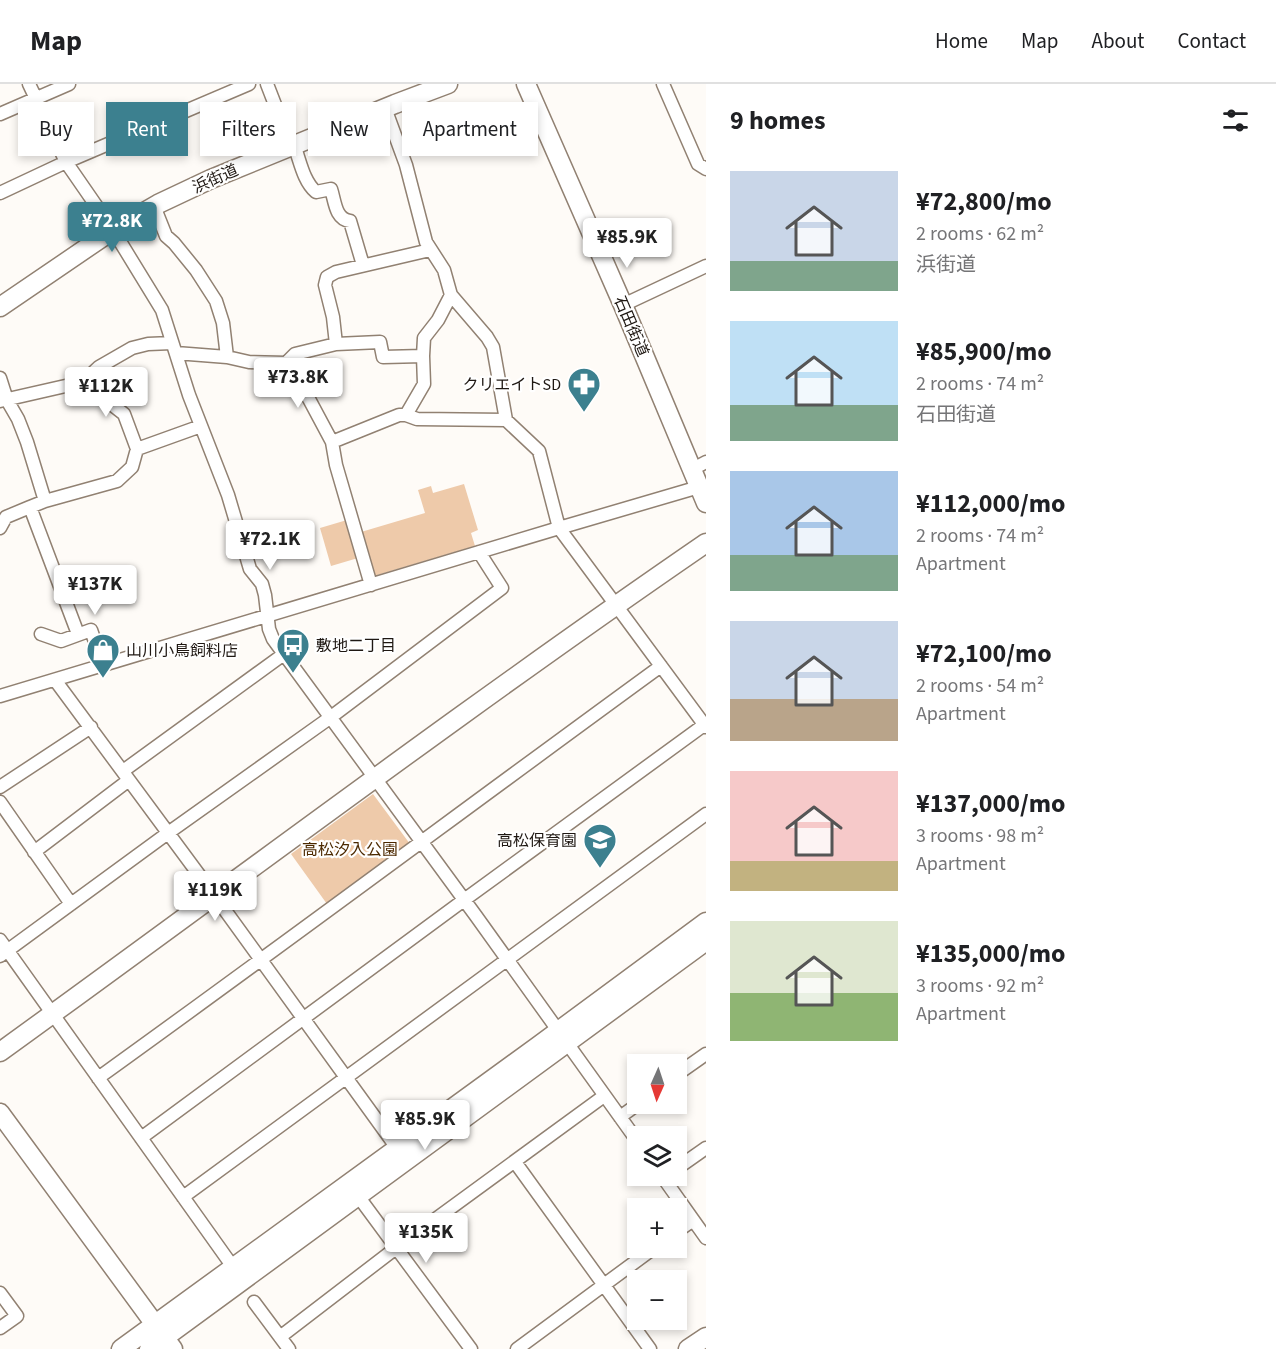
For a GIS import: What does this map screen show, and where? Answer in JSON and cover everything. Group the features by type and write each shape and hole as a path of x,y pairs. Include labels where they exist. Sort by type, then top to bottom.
{"street":[{"path":"29,84 66,162 113,230 162,310 189,395 228,495 250,569 262,584 268,629 273,639 627,1127"},
{"path":"0,114 69,84"},
{"path":"0,193 66,162 249,84"},
{"path":"267,84 275,102"},
{"name":"石田街道","path":"526,84 623,305 699,466 702,495"},
{"path":"663,84 698,164 706,170"},
{"name":"浜街道","path":"390,106 439,85"},
{"path":"141,1138 705,726 559,528 539,451 506,420 493,347 451,295 444,270 426,242 406,165 390,122"},
{"path":"296,153 311,188 316,192 331,189 339,216 350,221 363,265"},
{"name":"浜街道","path":"0,308 113,230 154,206 211,178 266,156"},
{"path":"154,206 166,236 196,270 216,301 223,323 227,357"},
{"path":"336,344 326,285 327,278 336,272 430,250"},
{"path":"623,305 706,266"},
{"path":"406,415 424,384 424,338 438,320 451,295"},
{"path":"4,401 83,382 99,367 132,348 148,344 249,362 286,363 295,354 336,344 380,342 383,357 423,356"},
{"path":"286,363 332,442 336,465 371,585"},
{"path":"0,378 4,401 18,419 45,501"},
{"path":"0,528 6,517 45,501 117,481 132,467 137,448 124,414 83,382"},
{"path":"332,442 399,415 417,418 506,420"},
{"path":"137,448 201,426"},
{"path":"0,696 559,528 702,495"},
{"path":"30,507 78,634"},
{"path":"0,1052 616,604 706,543"},
{"path":"4,953 331,717 502,588 480,552"},
{"path":"41,634 61,640 91,630 103,665"},
{"path":"33,852 126,776 284,654"},
{"path":"98,1078 261,961 661,666"},
{"path":"55,680 397,1148"},
{"path":"0,787 91,727"},
{"path":"0,802 71,904"},
{"path":"183,1197 706,814"},
{"path":"149,1349 358,1196 706,922"},
{"path":"0,940 4,953 52,1014 233,1267"},
{"path":"121,1349 164,1337 233,1267 397,1148 706,941"},
{"path":"687,1068 706,1054"},
{"path":"280,1337 396,1248 604,1096"},
{"path":"620,1117 627,1112"},
{"path":"0,1113 164,1337"},
{"path":"687,1161 706,1148"},
{"path":"515,1162 650,1349"},
{"path":"670,1186 706,1238"},
{"path":"358,1196 471,1349"},
{"path":"687,1224 693,1220"},
{"path":"517,1349 640,1258"},
{"path":"0,1293 17,1316 0,1328"},
{"path":"254,1302 289,1349"},
{"path":"688,1349 706,1337"}],"green space":[{"path":"464,484 478,530 471,533 475,546 374,576 361,532 425,513 418,490 431,486 433,493"},
{"path":"347,520 358,558 331,566 320,528"},
{"name":"高松汐入公園","path":"373,794 410,844 327,904 291,854"}],"place":[{"name":"クリエイトSD","path":"584,413"},
{"name":"敷地二丁目","path":"293,674"},
{"name":"山川小鳥飼料店","path":"103,679"},
{"name":"高松保育園","path":"600,869"}]}
